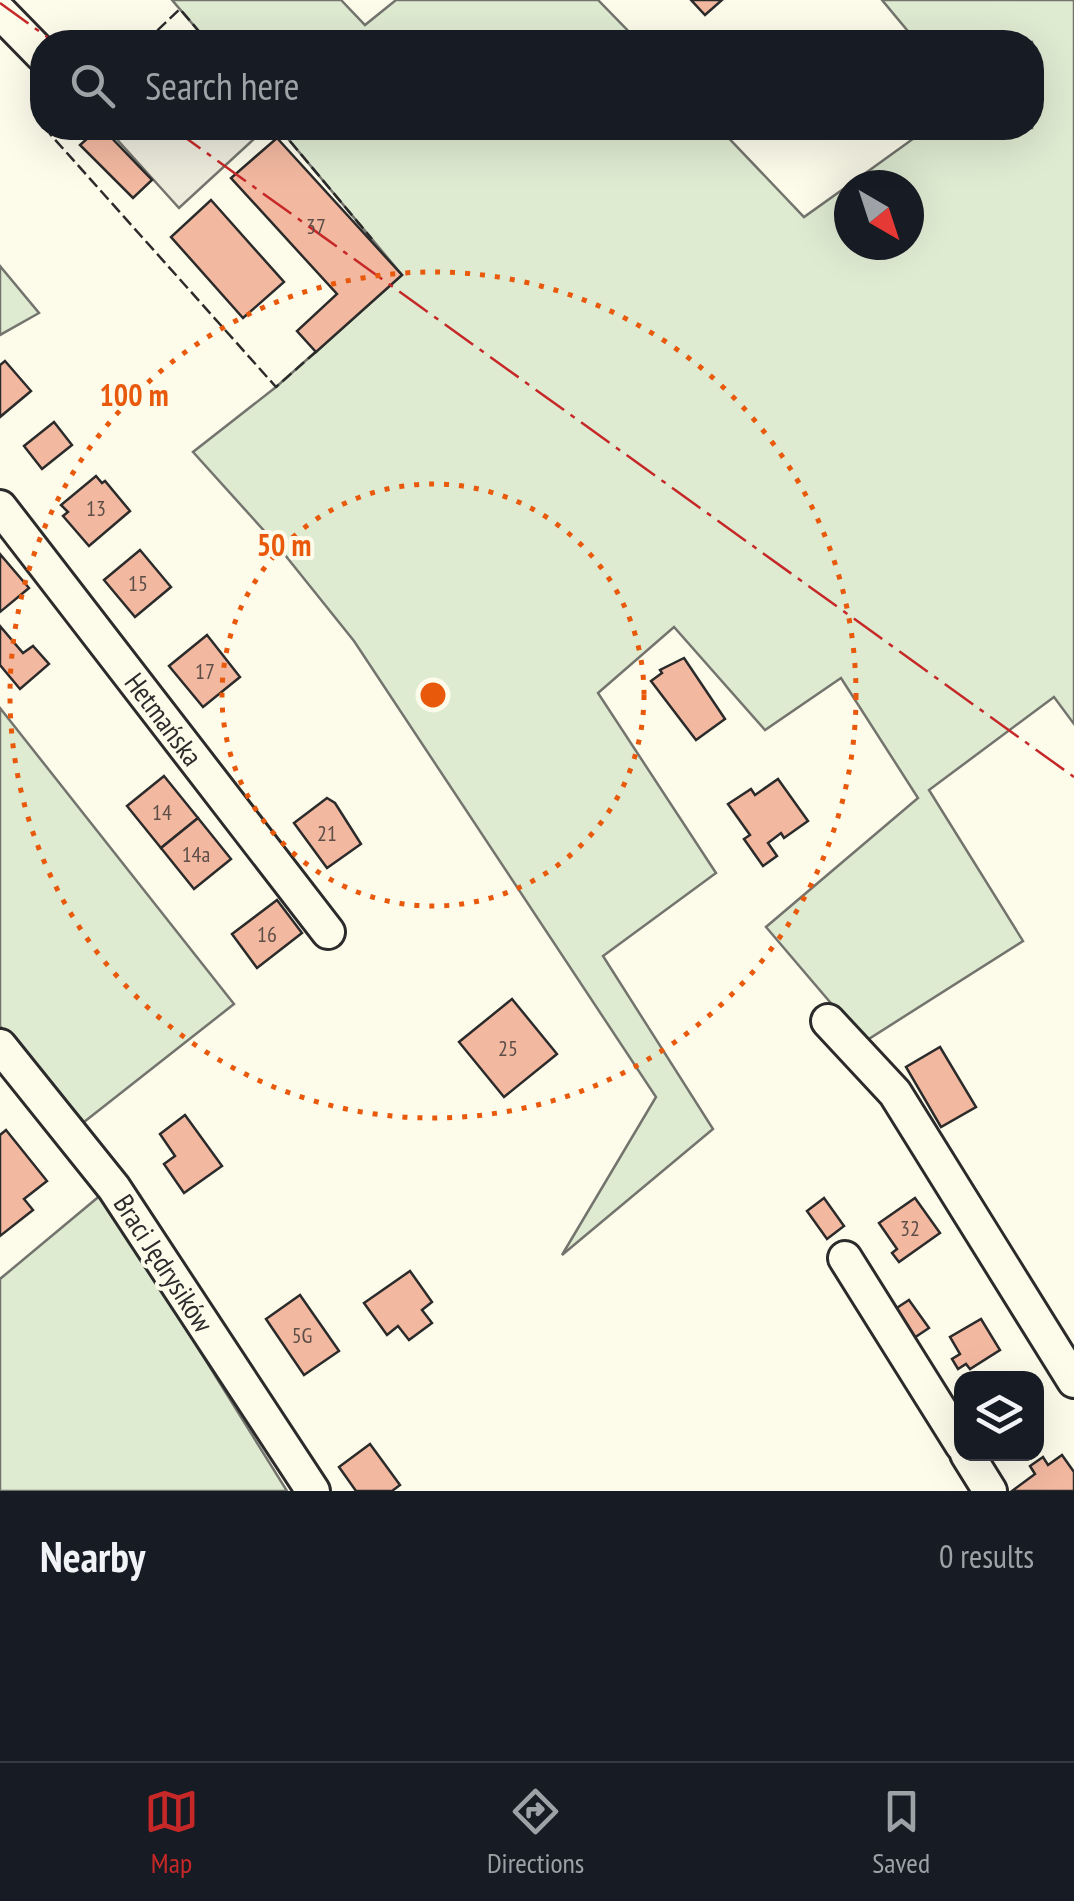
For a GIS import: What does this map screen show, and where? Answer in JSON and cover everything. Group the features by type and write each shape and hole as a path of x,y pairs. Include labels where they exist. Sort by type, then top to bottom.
{"street":[{"path":"0,12 30,43"},
{"name":"Hetmańska","path":"0,507 328,932"},
{"path":"828,1021 895,1094 1074,1380"},
{"name":"Braci Jędrysików","path":"0,1046 114,1188 313,1491"},
{"path":"845,1258 954,1432"},
{"path":"971,1461 990,1491"}],"green space":[{"path":"172,0 341,0 365,25 396,0 598,0 627,30 198,30"},
{"path":"882,0 1074,0 1074,724 1054,697 929,790 1023,941 864,1042 766,927 918,798 841,678 765,730 674,627 598,693 716,873 603,956 713,1129 562,1255 656,1097 354,641 277,545 193,452 276,387 402,275 289,140 730,140 804,217 834,195 834,260 924,260 924,170 870,170 911,140 1044,140 1044,30 907,30"},
{"path":"0,266 39,313 0,335"},
{"path":"0,708 234,1004 84,1122 0,1026"},
{"path":"102,1194 287,1491 0,1491 0,1279"}],"shaded area":[{"path":"118,140 253,140 179,208"}],"building":[{"path":"691,0 722,0 705,15"},
{"path":"86,140 114,140 152,180 133,198 80,145"},
{"path":"279,140 402,275 316,352 297,331 337,294 231,178"},
{"path":"211,200 284,282 243,318 171,237"},
{"path":"5,361 31,391 0,417 0,365"},
{"path":"54,422 72,445 42,469 24,446"},
{"path":"96,476 130,511 89,546 63,516 68,512 61,505"},
{"path":"140,550 171,587 135,617 104,580"},
{"path":"0,554 29,588 0,612"},
{"path":"0,626 23,653 33,646 49,664 20,689 0,665"},
{"path":"207,635 240,677 203,707 169,666"},
{"path":"684,658 725,719 696,740 651,681 662,673 660,670"},
{"path":"164,776 198,818 161,848 127,806"},
{"path":"778,779 808,821 784,838 781,833 768,843 777,856 763,866 744,839 750,835 728,804 751,789 755,795"},
{"path":"327,798 335,803 361,844 327,868 294,823"},
{"path":"198,818 231,859 194,889 161,848"},
{"path":"277,900 302,933 257,968 232,934"},
{"path":"512,999 557,1054 504,1097 459,1042"},
{"path":"940,1047 976,1107 941,1127 906,1067"},
{"path":"185,1115 222,1166 184,1193 164,1164 175,1156 160,1134"},
{"path":"6,1130 47,1181 24,1199 33,1210 0,1236 0,1135"},
{"path":"824,1198 844,1226 827,1239 807,1211"},
{"path":"915,1198 940,1233 899,1262 892,1253 897,1249 879,1223"},
{"path":"410,1271 432,1302 422,1310 432,1323 409,1340 398,1326 387,1335 364,1303"},
{"path":"300,1295 339,1351 304,1375 266,1319"},
{"path":"909,1300 929,1328 911,1340 892,1311"},
{"path":"981,1319 1000,1350 970,1369 966,1364 958,1369 952,1359 960,1354 950,1337"},
{"path":"370,1444 400,1485 392,1491 356,1491 339,1467"},
{"path":"1062,1455 1074,1472 1074,1491 1012,1491 1035,1474 1030,1466 1044,1459 1048,1465"}],"fence":[{"path":"158,30 180,9 198,30"},
{"path":"55,140 276,387 318,350"},
{"path":"289,140 372,239"}],"power":[{"path":"0,3 37,30"},
{"path":"189,140 1074,777"}]}
